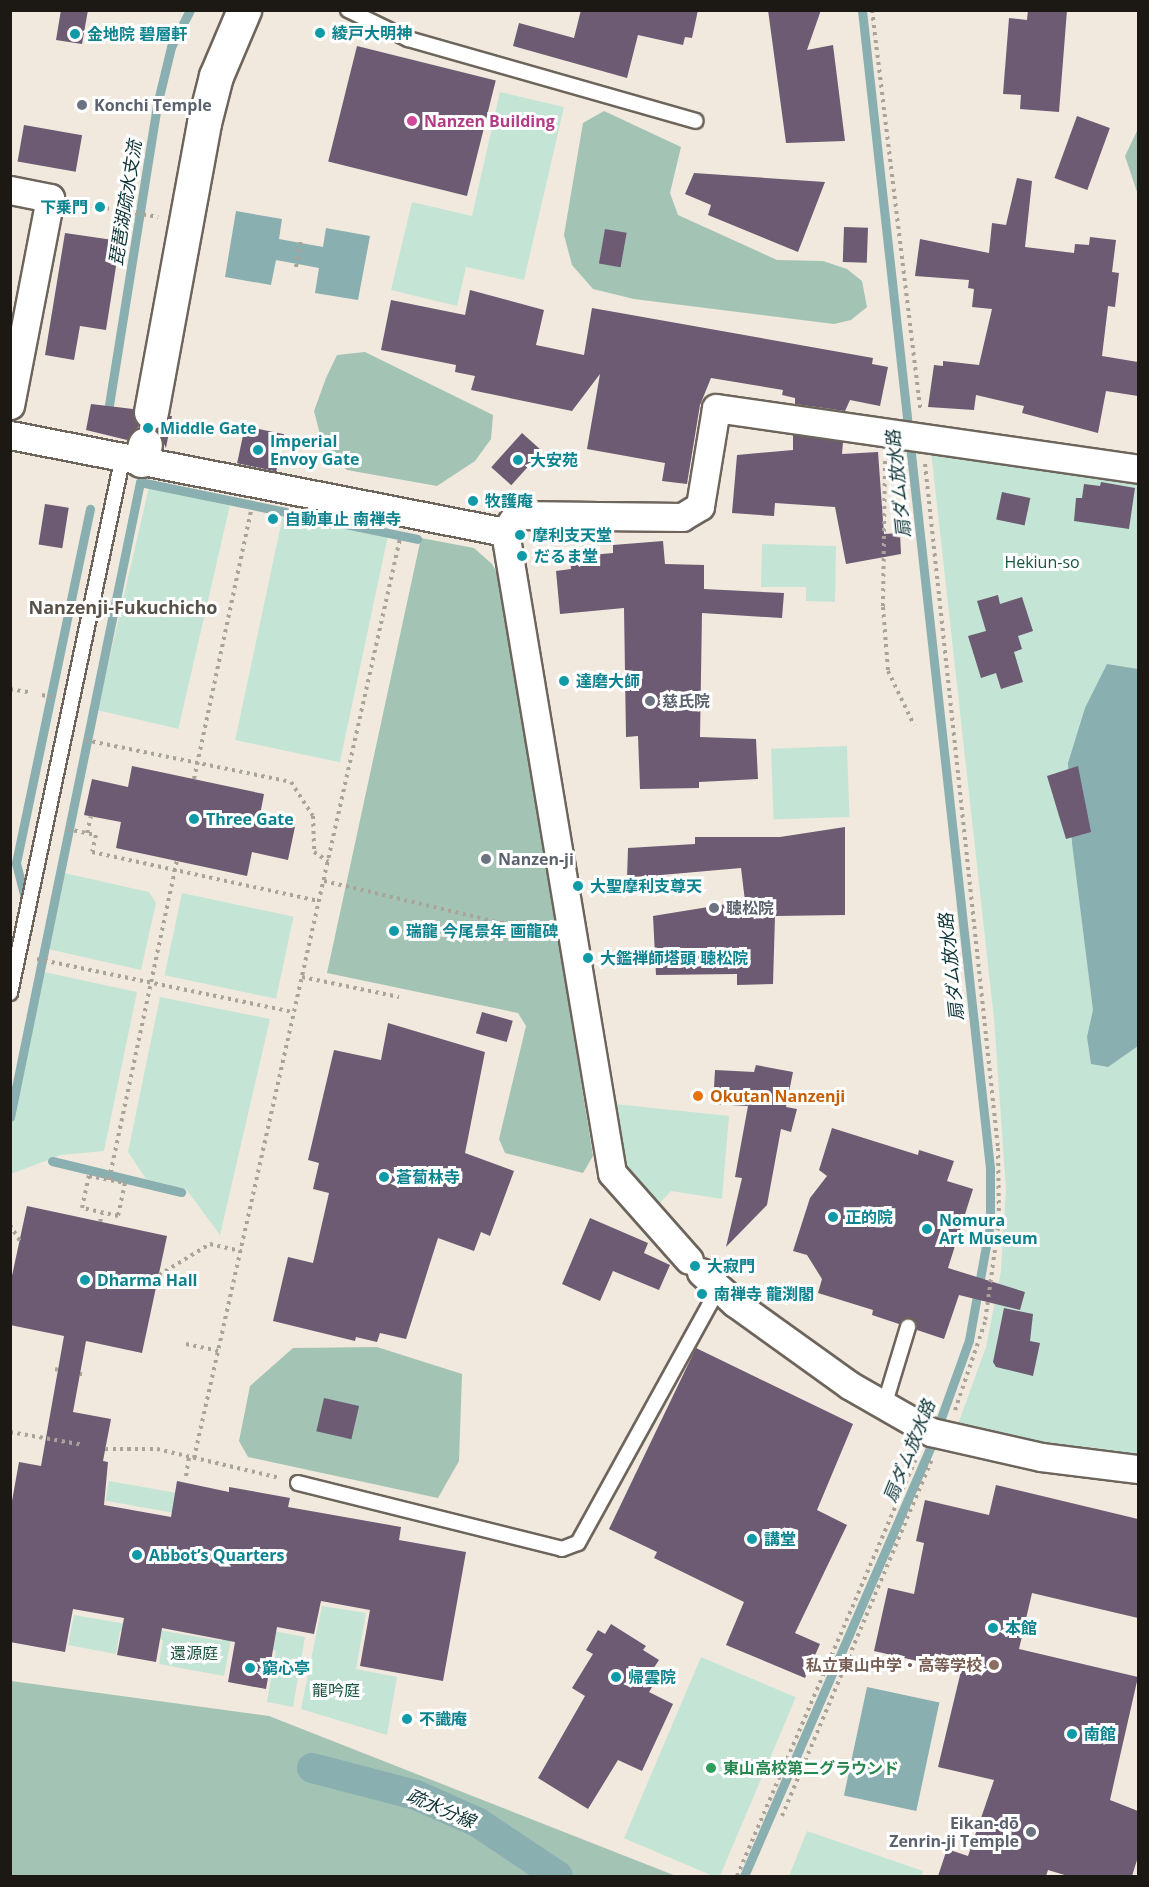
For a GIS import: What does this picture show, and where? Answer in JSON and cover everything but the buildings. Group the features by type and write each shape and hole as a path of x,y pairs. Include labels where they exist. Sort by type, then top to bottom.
{"street":[{"path":"151,412 204,123 216,76 244,10"},
{"path":"10,190 50,198 10,405"},
{"path":"1138,469 716,408 700,506 682,517 516,515 505,532 612,1173 703,1274 884,1406 936,1434 1041,1457 1138,1469"},
{"path":"10,435 136,453 257,483 505,532"}],"lane":[{"path":"348,10 408,39 696,121"},
{"path":"10,993 64,735 136,453"},
{"path":"298,1483 562,1549 578,1543 703,1274"},
{"path":"884,1406 908,1327"}],"path":[{"path":"737,1876 985,1322 999,1220 998,1148 906,437 872,10"},
{"path":"106,208 144,215"},
{"path":"296,267 301,239"},
{"path":"906,437 883,607 888,671 914,725"},
{"path":"194,779 257,483"},
{"path":"186,1476 201,1427 221,1341 406,512"},
{"path":"10,689 33,693"},
{"path":"64,735 291,782 313,816 314,852 328,861"},
{"path":"87,833 91,816"},
{"path":"45,825 96,835 92,852 319,901"},
{"path":"109,1180 177,860"},
{"path":"324,881 501,923 542,922"},
{"path":"18,955 294,1012"},
{"path":"302,977 399,997"},
{"path":"89,1176 109,1180 124,1183 118,1216 82,1208 89,1176"},
{"path":"100,1222 102,1213"},
{"path":"10,1225 20,1241"},
{"path":"159,1275 210,1244 241,1251"},
{"path":"186,1344 218,1352"},
{"path":"10,1432 84,1445"},
{"path":"782,1816 936,1434"},
{"path":"105,1449 157,1449 298,1483"}],"green space":[{"path":"500,92 564,107 524,280 466,267 457,306 391,290 412,202 472,216"},
{"path":"604,111 681,147 670,193 678,215 777,260 823,261 847,269 862,281 867,307 851,320 834,324 634,299 593,289 572,265 564,235 583,123"},
{"path":"1138,129 1138,195 1125,156"},
{"path":"365,352 493,415 491,439 475,461 437,486 347,470 324,450 314,411 326,378 337,355"},
{"name":"Hekiun-so","path":"931,451 1138,477 1138,1458 1046,1447 957,1427 986,1347 1001,1271 1006,1189 994,1019"},
{"path":"149,487 230,506 178,729 97,710"},
{"path":"283,515 388,537 340,762 235,740"},
{"path":"421,538 474,548 492,564 501,580 593,1156 583,1173 505,1153 499,1139 526,1026 518,1013 327,973"},
{"path":"762,544 836,546 835,602 806,601 806,587 761,587"},
{"path":"847,746 849,817 774,820 771,749"},
{"path":"64,873 149,892 156,903 141,970 48,949"},
{"path":"182,893 294,917 276,999 165,975"},
{"path":"44,972 137,992 104,1151 61,1155 11,1174 11,1127"},
{"path":"160,997 270,1019 220,1235 186,1189 146,1179 128,1152"},
{"path":"615,1104 729,1116 722,1199 671,1191 658,1205 626,1171"},
{"path":"377,1347 462,1374 459,1461 438,1498 248,1457 239,1441 250,1386 293,1348"},
{"path":"109,1481 212,1499 209,1519 106,1501"},
{"name":"龍吟庭","path":"322,1606 366,1613 356,1669 397,1677 387,1735 301,1709"},
{"name":"還源庭","path":"74,1615 138,1626 137,1634 120,1631 116,1654 68,1645"},
{"name":"還源庭","path":"226,1622 305,1637 293,1707 267,1702 276,1651 231,1639 224,1676 159,1664 163,1640 145,1636 147,1628 222,1641"},
{"name":"東山高校第二グラウンド","path":"701,1657 796,1697 720,1876 713,1876 624,1838"},
{"path":"11,1681 269,1716 676,1876 11,1876"},
{"path":"807,1831 923,1871 922,1876 789,1876"}],"water":[{"path":"236,211 282,219 279,239 323,247 326,228 370,236 358,300 315,293 319,268 276,260 271,285 225,277"},
{"path":"1107,664 1138,669 1138,1046 1108,1067 1091,1064 1087,1037 1093,1010 1072,843 1068,763 1085,708"},
{"path":"867,1687 939,1702 916,1811 844,1796"}],"waterway":[{"name":"琵琶湖疏水支流","path":"109,405 157,105 171,47 190,10"},
{"name":"扇ダム放水路","path":"744,1876 932,1443 969,1340 990,1223 990,1168 862,10"},
{"path":"10,1117 140,482 417,539"},
{"name":"琵琶湖疏水支流","path":"26,902 16,863 90,509"},
{"path":"52,1161 181,1192"},
{"name":"疏水分線","path":"312,1768 416,1795 477,1822 558,1876"}],"place":[{"name":"綾戸大明神","path":"320,33"},
{"name":"金地院 碧層軒","path":"75,34"},
{"name":"Konchi Temple","path":"82,105"},
{"name":"Nanzen Building","path":"412,121"},
{"name":"下乗門","path":"100,207"},
{"name":"Middle Gate","path":"148,428"},
{"name":"Imperial Envoy Gate","path":"258,450"},
{"name":"大安苑","path":"518,460"},
{"name":"牧護庵","path":"473,501"},
{"name":"自動車止 南禅寺","path":"273,519"},
{"name":"摩利支天堂","path":"520,535"},
{"name":"だるま堂","path":"522,556"},
{"name":"達磨大師","path":"564,681"},
{"name":"慈氏院","path":"650,701"},
{"name":"Three Gate","path":"194,819"},
{"name":"Nanzen-ji","path":"486,859"},
{"name":"大聖摩利支尊天","path":"578,886"},
{"name":"聴松院","path":"714,908"},
{"name":"瑞龍 今尾景年 画龍碑","path":"394,931"},
{"name":"大鑑禅師塔頭 聴松院","path":"588,958"},
{"name":"Okutan Nanzenji","path":"698,1096"},
{"name":"蒼蔔林寺","path":"384,1177"},
{"name":"正的院","path":"833,1217"},
{"name":"Nomura Art Museum","path":"927,1229"},
{"name":"大寂門","path":"695,1266"},
{"name":"Dharma Hall","path":"85,1280"},
{"name":"南禅寺 龍渕閣","path":"702,1294"},
{"name":"講堂","path":"752,1539"},
{"name":"Abbot’s Quarters","path":"137,1555"},
{"name":"本館","path":"993,1628"},
{"name":"私立東山中学・高等学校","path":"994,1665"},
{"name":"窮心亭","path":"250,1668"},
{"name":"帰雲院","path":"616,1677"},
{"name":"不識庵","path":"407,1719"},
{"name":"南館","path":"1072,1734"},
{"name":"東山高校第二グラウンド","path":"711,1768"},
{"name":"Eikan-dō Zenrin-ji Temple","path":"1031,1832"}],"district":[{"name":"Nanzenji-Fukuchicho","path":"123,607"}]}
